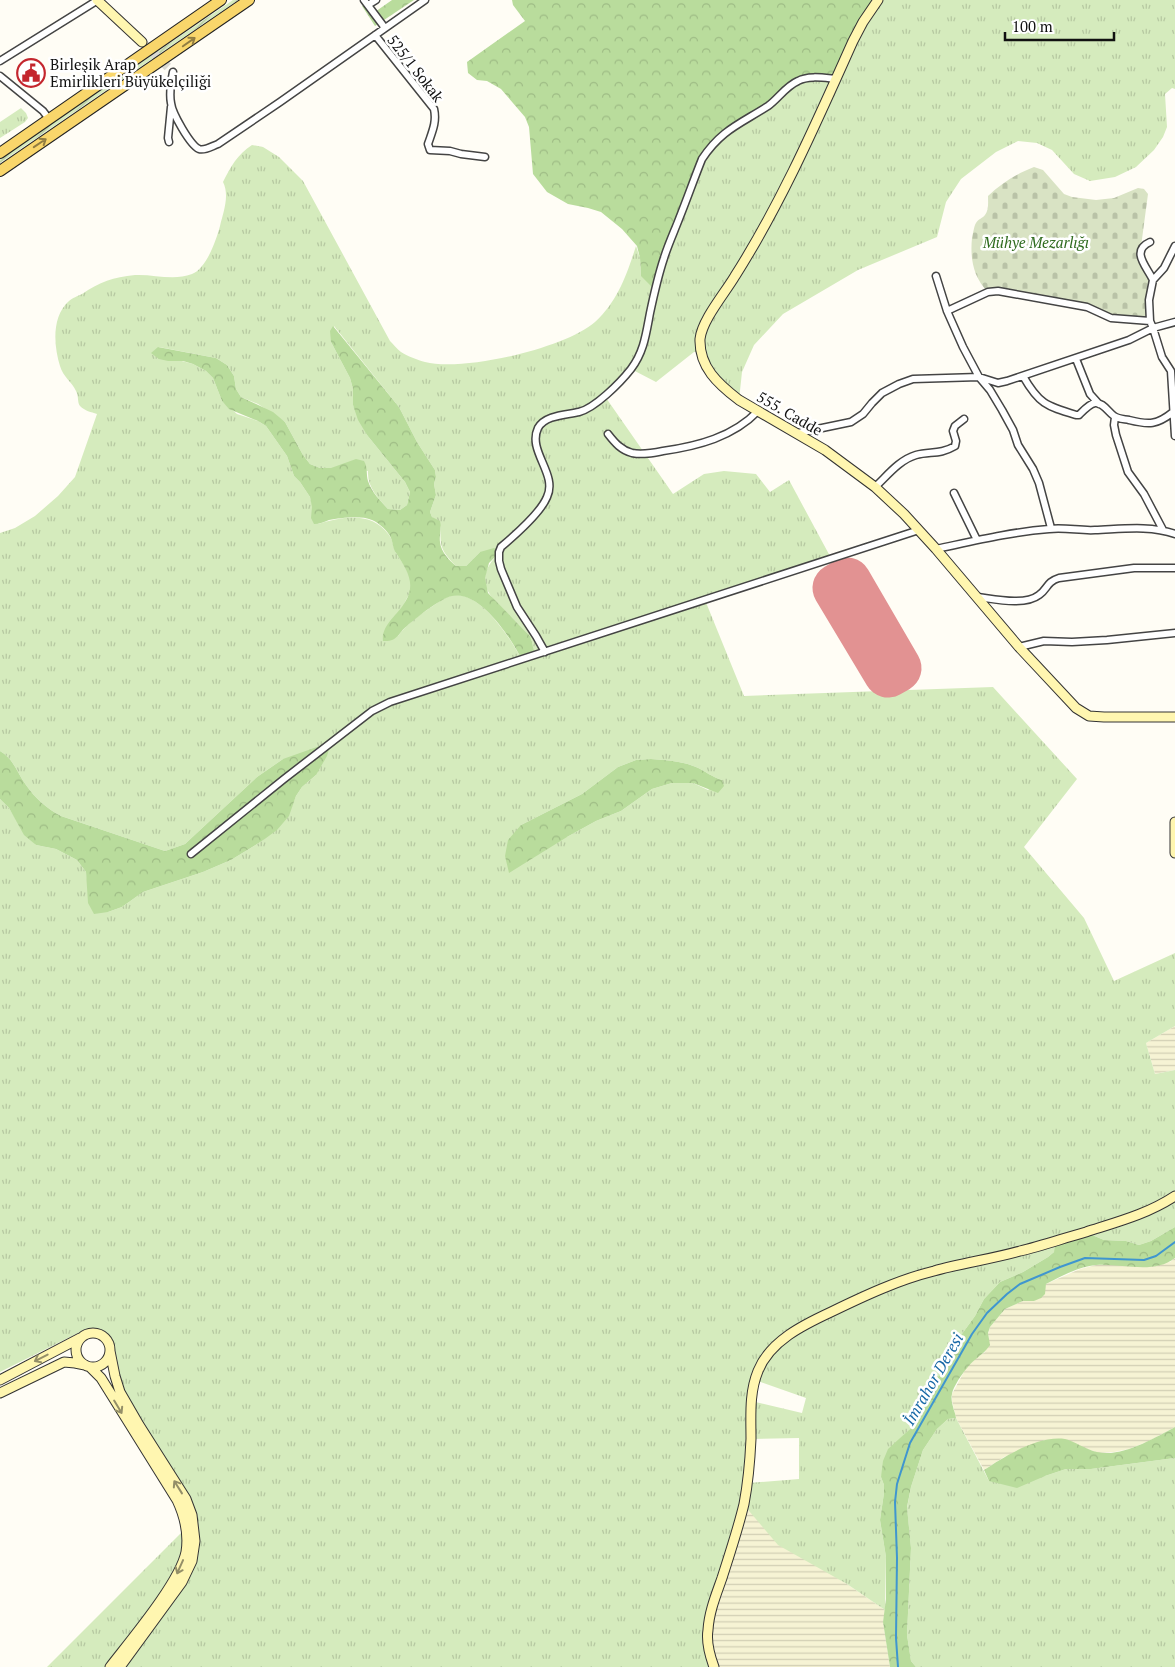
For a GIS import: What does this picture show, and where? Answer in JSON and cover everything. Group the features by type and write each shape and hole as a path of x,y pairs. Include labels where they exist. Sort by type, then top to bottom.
{"main road":[{"path":"0,153 221,0"},
{"path":"0,170 249,0"}],"street":[{"path":"0,61 98,0 142,42"},
{"path":"376,0 366,3 385,28"},
{"path":"171,106 184,130 196,146 201,149 218,144 425,0"},
{"name":"555. Cadde","path":"878,0 863,22 776,206 752,250 706,320 700,336 700,352 704,364 716,381 739,400 825,450 875,487 919,530 1019,647 1076,708 1089,716 1175,716"},
{"name":"525/1 Sokak","path":"375,35 434,109 436,117 428,144 430,150 450,150 461,154 485,157"},
{"path":"169,142 170,94 173,72"},
{"path":"0,76 43,111 49,119"},
{"path":"545,652 517,607 499,561 499,552 502,547 541,508 548,496 550,485 537,448 536,436 538,427 544,421 581,412 591,406 615,386 631,369 642,352 647,337 655,290 664,256 702,159 711,146 738,123 769,105 798,80 807,78 836,79"},
{"path":"1150,242 1140,248 1140,254 1153,280"},
{"path":"1175,246 1164,268 1153,280 1149,300 1150,321 1154,328 1162,357 1173,372 1175,436"},
{"path":"936,276 947,311 962,347 979,377 990,390 1002,410 1013,430 1018,445 1033,469 1052,528"},
{"path":"947,311 988,292 998,292 1087,307 1111,318 1150,321"},
{"path":"798,433 850,422 863,414 882,393 914,379 979,377 998,383 1129,340 1154,328 1175,322"},
{"path":"1076,358 1090,394 1115,417 1154,424 1164,420 1173,412"},
{"path":"1023,376 1033,393 1040,400 1067,412 1079,415 1095,403 1099,404"},
{"path":"608,434 617,446 632,453 643,454 679,449 706,442 731,432 758,411"},
{"path":"1115,417 1116,435 1128,472 1144,494 1163,530"},
{"path":"875,487 906,459 918,454 947,451 954,446 956,441 953,431 955,426 964,420"},
{"path":"954,493 977,540"},
{"path":"936,549 977,540 1052,528 1081,531 1135,528 1163,530 1175,534"},
{"path":"191,854 372,711 390,702 919,530"},
{"path":"978,597 1004,601 1028,600 1039,595 1046,585 1059,578 1134,568 1175,568"},
{"path":"1019,647 1044,641 1107,640 1175,633"},
{"path":"1175,822 1175,853"},
{"path":"714,1667 707,1630 713,1604 744,1504 750,1471 750,1405 752,1388 758,1370 780,1342 815,1318 893,1284 932,1271 1020,1252 1126,1220 1150,1210 1175,1196"},
{"path":"0,1380 82,1337 89,1334 99,1334 107,1340 113,1372 120,1392 189,1506 195,1541 192,1561 182,1582 120,1667"},
{"path":"82,1337 78,1341 77,1357 101,1378 183,1512 187,1527 186,1554 179,1570 160,1600 110,1667"},
{"path":"0,1393 64,1362 96,1367 106,1361 110,1351"}],"shaded area":[{"path":"1175,1026 1175,1070 1155,1074 1146,1043"},
{"path":"1175,1258 1175,1427 1149,1441 1129,1449 1114,1452 1098,1453 1077,1445 1045,1440 1004,1457 984,1470 956,1418 952,1394 966,1368 985,1352 990,1327 1005,1309 1023,1301 1034,1301 1044,1291 1046,1284 1080,1269 1096,1265 1170,1262"},
{"path":"744,1505 818,1566 885,1610 883,1622 890,1667 714,1667 707,1630"}],"green space":[{"path":"233,0 238,0 0,163 0,159"},
{"path":"392,0 414,0 375,26 362,6 364,5 372,14"},
{"path":"512,0 878,0 836,79 798,80 769,105 738,123 702,159 655,290 641,276 637,246 622,229 601,212 568,204 547,192 533,174 529,127 525,117 501,89 487,81 477,80 468,73 467,62 525,21 513,5"},
{"path":"878,0 1175,0 1175,89 1172,88 1165,94 1167,127 1154,150 1136,167 1115,177 1090,181 1074,174 1052,150 1037,143 1018,141 996,152 961,179 946,202 937,237 858,270 783,314 754,345 742,372 739,400 726,391 700,352 694,352 656,382 631,369 604,395 673,494 704,474 724,471 756,474 770,492 789,480 831,558 705,600 744,696 993,687 1077,779 1024,847 1084,918 1114,981 1175,953 1175,1026 1146,1043 1155,1074 1175,1070 1175,1227 1151,1241 1139,1245 1126,1241 1104,1240 1085,1232 1023,1272 1000,1282 984,1299 975,1316 951,1349 925,1405 910,1429 901,1438 881,1477 884,1485 880,1520 886,1557 885,1610 847,1584 778,1545 744,1505 707,1630 714,1667 120,1667 195,1541 139,1425 111,1359 105,1332 95,1328 86,1329 0,1372 0,799 9,808 36,845 56,849 77,860 86,872 88,887 108,912 122,907 143,892 203,872 231,860 262,841 288,816 302,787 316,775 283,759 257,777 185,844 165,851 56,813 34,795 12,762 0,751 0,533 15,528 35,516 58,496 75,477 97,414 80,406 76,391 61,370 55,341 59,315 72,299 101,283 113,279 135,275 178,277 197,271 210,254 218,232 226,199 223,182 235,161 252,145 263,147 279,157 303,181 390,341 401,352 425,362 442,364 464,364 513,356 562,341 581,332 595,322 616,296 636,246 640,258 641,276 664,256 711,145","holes":["334,326 399,407 417,442 435,470 434,484 436,495 430,512 441,527 441,544 447,557 456,566 466,566 480,552 497,555 486,573 485,581 487,589 496,603 530,636 522,660 502,628 492,617 472,599 461,595 450,596 440,601 413,620 398,636 411,583 409,574 396,553 389,535 382,527 366,519 337,519 318,524 310,497 294,476 287,456 266,426 258,421 237,414 222,401 213,378 206,371 193,364 152,353 159,347 216,358 227,365 234,376 236,389 241,397 258,404 285,422 310,464 320,468 368,471 371,487 381,501 388,509 400,510 407,505 410,492 405,482 367,435 353,405 353,389 350,378 331,342","657,759 685,763 722,780 708,790 693,783 672,783 652,789 621,811 596,821 567,837 521,825 582,794 618,767 636,760","755,1380 806,1398 802,1413 751,1401","799,1438 799,1479 748,1483 751,1439"]},
{"path":"21,108 28,118 25,122 0,138 0,122"},
{"name":"Mühye Mezarlığı","path":"1034,167 1043,170 1064,194 1072,197 1096,200 1114,198 1138,188 1144,189 1148,194 1140,254 1153,280 1150,321 1111,318 1096,310 988,292 983,286 976,274 972,260 972,238 975,224 986,213 988,196 1010,179"},
{"path":"333,326 399,407 417,442 435,470 434,484 436,495 430,512 432,517 440,521 440,542 444,552 456,566 466,566 480,552 494,548 497,550 497,555 489,563 485,578 488,593 530,636 535,655 522,660 502,628 484,608 463,596 452,596 442,600 416,618 395,639 383,641 387,625 402,607 410,589 409,576 395,551 388,533 375,521 367,518 339,518 314,524 311,518 312,507 310,497 294,476 287,456 266,426 229,409 222,401 213,378 206,371 183,361 159,359 151,353 158,347 216,358 227,365 234,376 236,389 241,397 273,412 285,422 310,464 320,468 331,468 356,459 364,461 368,481 374,493 388,509 400,510 407,505 410,492 405,482 367,435 358,420 353,405 353,389 350,378 331,342 330,331"},
{"path":"331,742 327,756 316,775 302,787 296,796 289,816 277,830 231,860 203,872 143,892 122,907 108,912 94,914 88,903 86,872 77,860 56,849 36,845 24,835 9,808 0,799 0,751 12,762 34,795 56,813 165,851 185,844 257,777 283,759"},
{"path":"651,759 691,765 722,780 724,786 718,793 693,783 672,783 652,789 621,811 596,821 567,837 509,873 505,856 508,840 521,825 582,794 618,767 636,760"},
{"path":"1175,1227 1175,1258 1166,1263 1147,1267 1096,1265 1076,1270 1046,1284 1045,1294 1041,1298 1034,1301 1023,1301 1005,1309 990,1327 988,1333 990,1345 965,1370 953,1390 952,1400 956,1418 948,1419 937,1429 923,1450 911,1487 907,1507 911,1548 907,1635 911,1661 916,1667 890,1667 883,1622 886,1599 886,1557 880,1520 884,1493 881,1477 883,1461 888,1449 910,1429 925,1405 951,1349 975,1316 984,1299 1000,1282 1023,1272 1048,1257 1054,1252 1056,1241 1085,1232 1104,1240 1126,1241 1139,1245 1151,1241"},
{"path":"956,1418 989,1481 1045,1476 1066,1469 1091,1469 1175,1458 1175,1667 916,1667 911,1661 907,1635 911,1548 907,1508 911,1487 923,1450 937,1429 948,1419"},
{"path":"1175,1427 1175,1458 1091,1469 1066,1469 1017,1488 989,1481 984,1470 1012,1453 1044,1440 1065,1439 1097,1452 1107,1453 1138,1446"},
{"path":"187,1527 179,1570 110,1667 47,1667"}],"waterway":[{"name":"İmrahor Deresi","path":"898,1667 895,1502 897,1484 910,1443 972,1334 987,1313 1020,1284 1085,1258 1144,1260 1156,1256 1175,1242"}],"runway":[{"path":"847,582 897,668 888,673 837,588 847,582"}],"tunnel":[{"path":"142,42 173,72"}],"place":[{"name":"Birleşik Arap Emirlikleri Büyükelçiliği","path":"31,73"}]}
